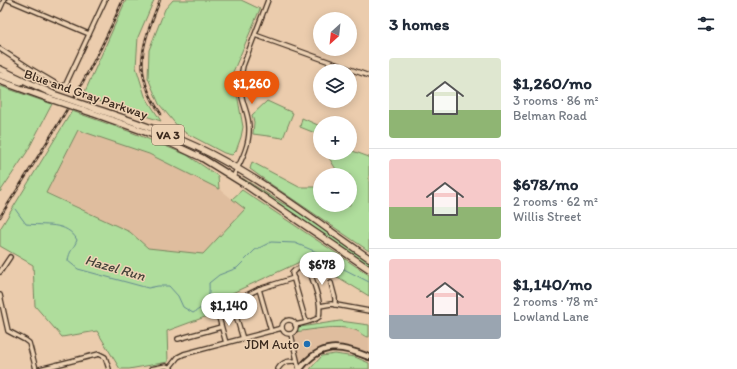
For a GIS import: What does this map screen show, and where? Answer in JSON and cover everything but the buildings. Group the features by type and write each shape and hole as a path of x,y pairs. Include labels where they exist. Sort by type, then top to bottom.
{"highway":[{"path":"0,69 52,96"},
{"name":"Blue and Gray Parkway","path":"0,75 151,134 202,158 234,177 369,270"},
{"name":"Blue and Gray Parkway","path":"0,81 52,96"},
{"name":"Blue and Gray Parkway","path":"93,111 131,121 184,141 210,153 238,169 369,258"}],"main road":[{"path":"300,369 314,355 330,348 348,349 369,357"}],"street":[{"path":"0,9 4,0"},
{"path":"9,0 89,34"},
{"path":"0,49 60,86 64,86 105,0"},
{"path":"234,177 246,148 249,132 248,120 241,91 241,75 268,0"},
{"path":"255,35 369,76"},
{"path":"0,272 10,257"},
{"path":"295,325 306,322 317,319 320,317 320,306 309,270 302,267 292,273 306,322"},
{"path":"243,339 233,306 235,301 259,289 294,278"},
{"path":"331,283 335,298 335,305"},
{"path":"259,289 271,331"},
{"path":"0,295 8,332 29,343 36,369"},
{"path":"320,306 331,304 369,312"},
{"path":"218,314 226,343"},
{"path":"282,328 283,323 287,320 291,321 295,325"},
{"path":"291,334 295,330 295,325"},
{"path":"178,339 221,327"},
{"path":"151,369 162,366 168,366 171,368 178,357 184,354 282,328"},
{"path":"282,328 286,334 291,334"},
{"path":"291,334 300,369"},
{"path":"40,369 96,354 105,356 109,369"},
{"path":"278,369 288,360 297,361"}],"shaded area":[{"path":"78,130 149,154 217,187 245,209 203,254 148,248 130,232 46,192"},
{"path":"339,328 357,330 362,336 369,337 369,354 351,346 332,344 314,350 300,364 294,332"}],"green space":[{"path":"126,0 154,0 138,37 136,67 145,96 161,121 83,96"},
{"path":"173,0 241,0 260,9 233,72 243,127 236,151 232,155 224,153 179,128 159,104 148,78 149,50 165,9"},
{"path":"0,86 52,104 27,152 0,192"},
{"path":"267,101 293,113 283,138 253,134 254,122 252,115"},
{"path":"72,111 131,132 187,155 218,176 219,189 149,154 78,130 46,193 130,232 148,248 203,254 245,209 232,199 242,190 369,275 369,296 336,276 304,260 230,294 227,301 212,309 213,314 167,331 168,362 129,369 120,369 97,331 62,337 35,306 33,265 0,246 0,229"},
{"path":"302,118 313,123 313,132 300,127"},
{"path":"357,153 369,157 369,251 250,169 252,162 299,187 313,187 313,212 357,212 357,168 335,168 330,160 357,160"},
{"path":"242,178 292,208 369,261 369,267 243,181"},
{"path":"340,321 369,325 369,337 348,328 325,328 294,332 298,326 300,327"},
{"path":"335,354 355,357 369,363 369,369 310,369 322,356"}],"waterway":[{"name":"Hazel Run","path":"15,209 26,224 61,227 73,234 77,240 70,252 68,261 78,269 148,288 169,286 178,296 183,307 193,313 202,307 207,301 209,294 209,283 219,275 237,268 255,250 271,242 295,243 319,253 342,268 369,282"}],"railway":[{"path":"0,217 82,84 123,0"},
{"path":"160,0 148,31 142,58 146,84 152,99 161,114"}],"place":[{"name":"JDM Auto","path":"307,344"}]}
